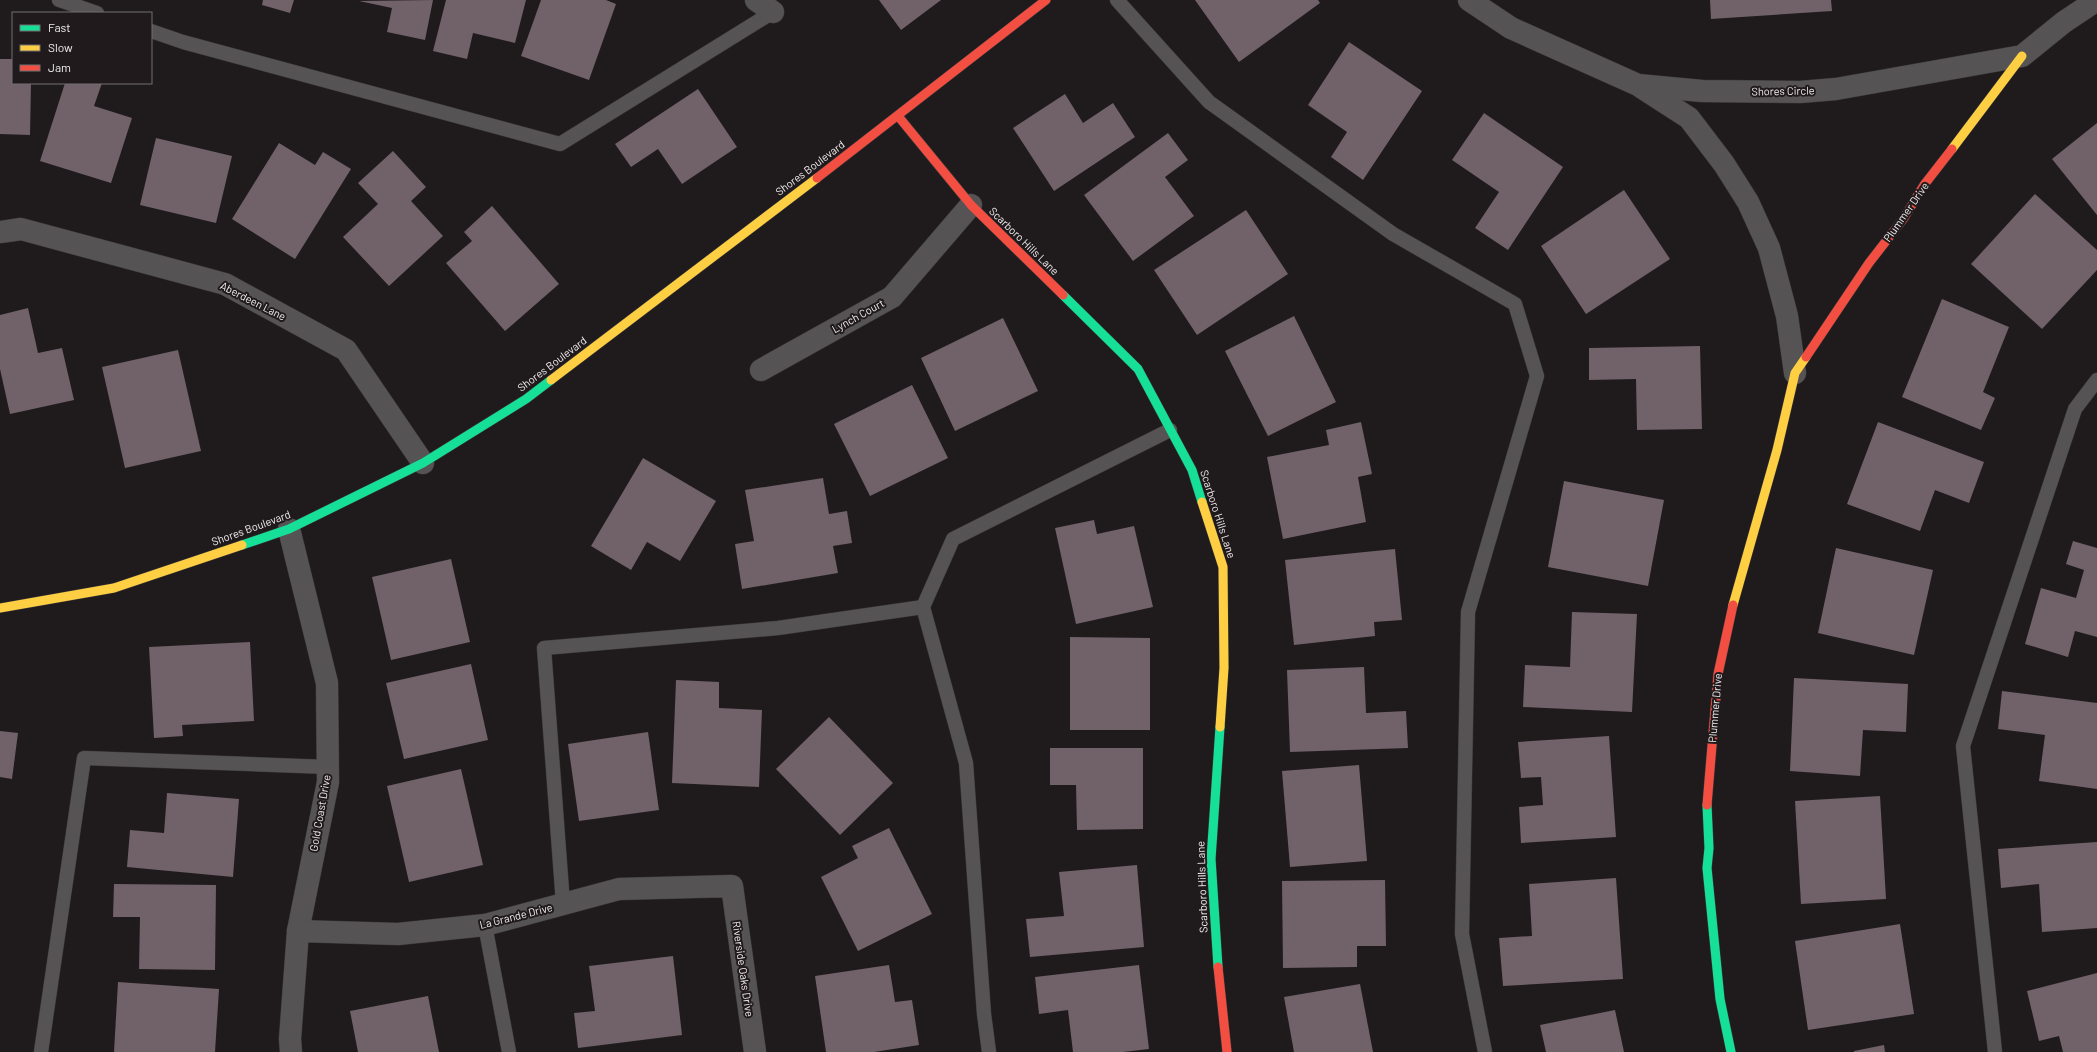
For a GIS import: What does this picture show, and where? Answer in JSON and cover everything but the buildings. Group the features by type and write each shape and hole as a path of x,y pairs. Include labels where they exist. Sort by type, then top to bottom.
{"street":[{"name":"Shores Boulevard","path":"0,608 114,588 289,530 423,463 526,399 898,116 1046,0"},
{"name":"Shores Circle","path":"1469,0 1511,28 1638,85 1702,91 1800,92 1836,89 2022,56 2064,22 2097,0"},
{"name":"Plummer Drive","path":"1731,1052 1720,999 1707,868 1708,848 1706,805 1718,674 1733,604 1777,450 1795,372 1869,262 1904,218 1924,185 2022,56"},
{"name":"Plummer Drive","path":"1638,85 1689,118 1724,164 1748,202 1769,248 1787,316 1795,372"},
{"name":"Scarboro Hills Lane","path":"898,116 971,205 1138,369 1192,470 1223,567 1224,668 1211,859 1219,989 1227,1052"},
{"name":"Lynch Court","path":"761,370 892,297 971,205"},
{"name":"Aberdeen Lane","path":"0,232 21,229 225,284 346,350 423,463"},
{"name":"Gold Coast Drive","path":"289,530 327,683 328,767 328,782 298,931 290,1039 291,1052"},
{"name":"La Grande Drive","path":"298,931 398,934 485,925 619,889 732,886"},
{"name":"Riverside Oaks Drive","path":"732,886 755,1052"}],"lane":[{"path":"59,0 94,12"},
{"path":"1117,0 1209,102 1393,234 1515,304 1537,376 1468,612 1462,934 1485,1052"},
{"path":"152,31 183,42 560,144 764,6"},
{"path":"1995,1052 1963,746 2075,409 2097,380"},
{"path":"989,1052 984,1014 966,762 923,607 953,540 1170,430"},
{"path":"563,904 544,648 778,628 923,607"},
{"path":"41,1052 84,758 328,767"},
{"path":"485,925 509,1052"}],"traffic: fast":[{"path":"1063,295 1138,369 1192,470 1202,502"},
{"path":"242,545 289,529 423,463 526,399 551,380"},
{"path":"1218,967 1211,859 1220,727"},
{"path":"1707,805 1709,848 1707,868 1720,999 1731,1052"}],"traffic: slow":[{"path":"1952,149 2022,56"},
{"path":"551,380 817,178"},
{"path":"1733,605 1777,450 1795,373 1806,357"},
{"path":"1202,502 1223,567 1224,668 1220,727"},
{"path":"0,608 114,588 242,545"}],"traffic: jam":[{"path":"817,178 1046,0"},
{"path":"898,116 971,205 1063,295"},
{"path":"1806,357 1869,263 1904,218 1924,185 1952,149"},
{"path":"1707,805 1718,674 1733,605"},
{"path":"1218,967 1227,1052"}]}
